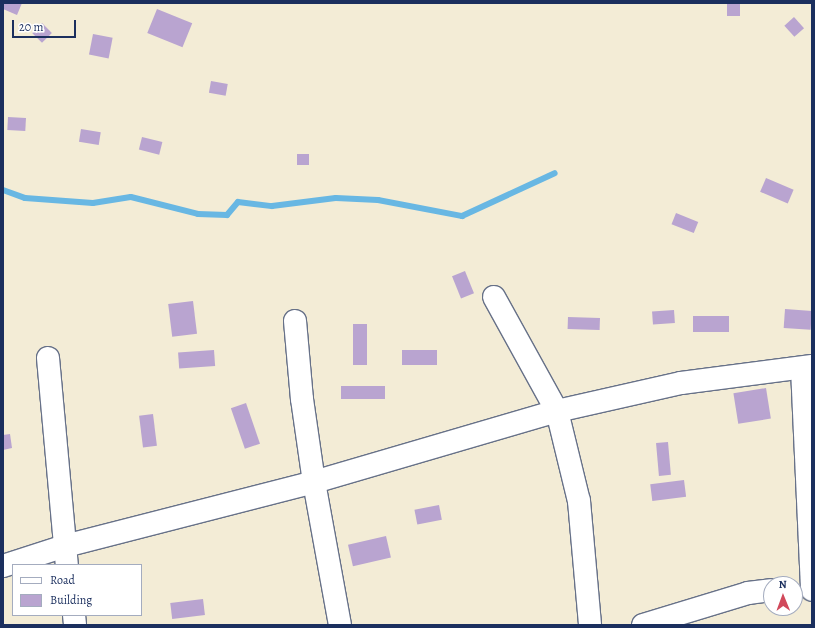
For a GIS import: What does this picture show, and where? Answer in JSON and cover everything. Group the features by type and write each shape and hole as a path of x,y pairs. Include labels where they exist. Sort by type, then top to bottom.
{"street":[{"path":"494,296 557,411 579,501 590,625"},
{"path":"295,321 302,399 314,482 340,625"},
{"path":"48,358 66,555"},
{"path":"14,564 66,555 557,411 681,383 807,367 808,587"},
{"path":"643,625 748,593 763,591"}],"building":[{"path":"3,3 22,3 17,15 3,9"},
{"path":"727,3 740,3 740,16 727,16"},
{"path":"157,9 192,23 182,47 147,33"},
{"path":"794,17 804,28 794,37 784,26"},
{"path":"42,23 52,33 42,43 32,33"},
{"path":"93,34 113,38 109,58 89,55"},
{"path":"211,81 228,84 226,96 209,93"},
{"path":"8,117 26,118 25,131 7,130"},
{"path":"81,129 101,132 99,145 79,142"},
{"path":"142,137 162,142 159,155 139,150"},
{"path":"297,154 309,154 309,165 297,165"},
{"path":"766,178 794,190 788,204 760,192"},
{"path":"676,213 698,222 694,233 672,224"},
{"path":"465,271 474,293 461,298 452,276"},
{"path":"193,301 197,334 172,337 168,304"},
{"path":"785,309 812,311 811,330 784,328"},
{"path":"674,310 675,323 653,325 652,312"},
{"path":"693,316 729,316 729,332 693,332"},
{"path":"568,317 600,318 600,330 568,329"},
{"path":"353,324 367,324 367,365 353,365"},
{"path":"214,350 215,366 179,368 178,353"},
{"path":"402,350 437,350 437,365 402,365"},
{"path":"341,386 385,386 385,399 341,399"},
{"path":"766,388 771,419 738,424 733,393"},
{"path":"246,403 260,444 245,449 231,408"},
{"path":"153,414 157,446 143,447 139,416"},
{"path":"10,434 12,448 3,450 3,435"},
{"path":"668,442 671,475 659,476 656,443"},
{"path":"684,480 686,497 652,501 650,484"},
{"path":"439,505 442,520 417,524 414,510"},
{"path":"386,536 391,557 353,566 348,545"},
{"path":"203,599 205,615 172,619 170,603"}],"waterway":[{"path":"3,190 25,198 93,203 131,197 198,214 227,215 238,202 272,206 336,198 378,200 462,216 555,173"}]}
